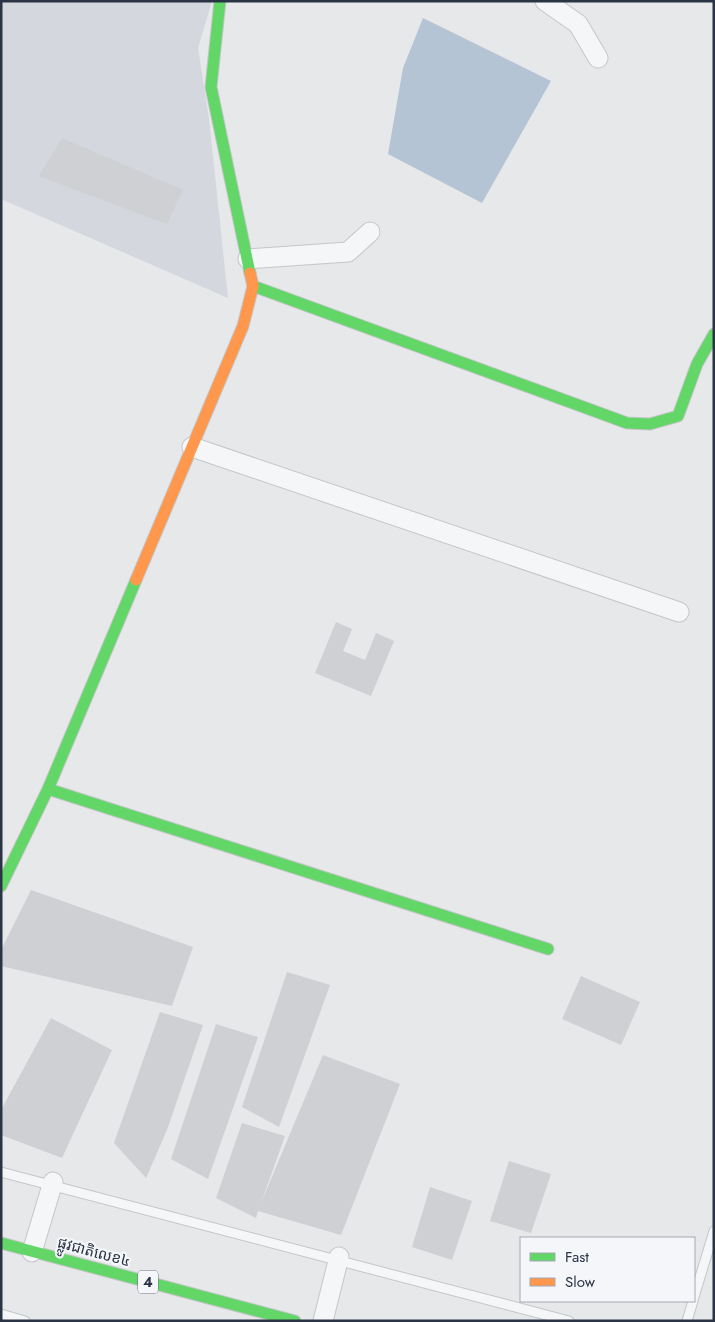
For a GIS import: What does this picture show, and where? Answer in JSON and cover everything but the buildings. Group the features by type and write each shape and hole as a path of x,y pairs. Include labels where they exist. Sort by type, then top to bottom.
{"main road":[{"path":"1,886 48,789 192,448 243,326 253,286 211,87 220,1"},
{"path":"253,286 626,423 650,424 678,416 697,364 714,334"},
{"path":"48,789 548,949"},
{"name":"ផ្លូវជាតិលេខ៤","path":"1,1244 295,1321"}],"street":[{"path":"545,1 578,24 598,58"},
{"path":"248,259 348,252 370,232"},
{"path":"192,448 679,612"},
{"path":"32,1252 52,1184"},
{"path":"323,1321 339,1259"}],"lane":[{"path":"1,1172 339,1259 569,1321"},
{"path":"695,1293 714,1231"},
{"path":"687,1321 692,1302"},
{"path":"1,1314 25,1321"}],"shaded area":[{"path":"1,1 212,1 198,48 209,119 228,298 1,199"}],"water":[{"path":"423,18 551,81 482,203 388,154 403,68"}],"traffic: fast":[{"path":"220,1 211,87 250,273"},
{"path":"253,286 627,423 650,424 678,416 697,364 714,334"},
{"path":"1,886 48,789 136,580"},
{"path":"48,789 548,949"},
{"path":"1,1243 295,1321"}],"traffic: slow":[{"path":"136,580 243,326 253,286 250,273"}]}
